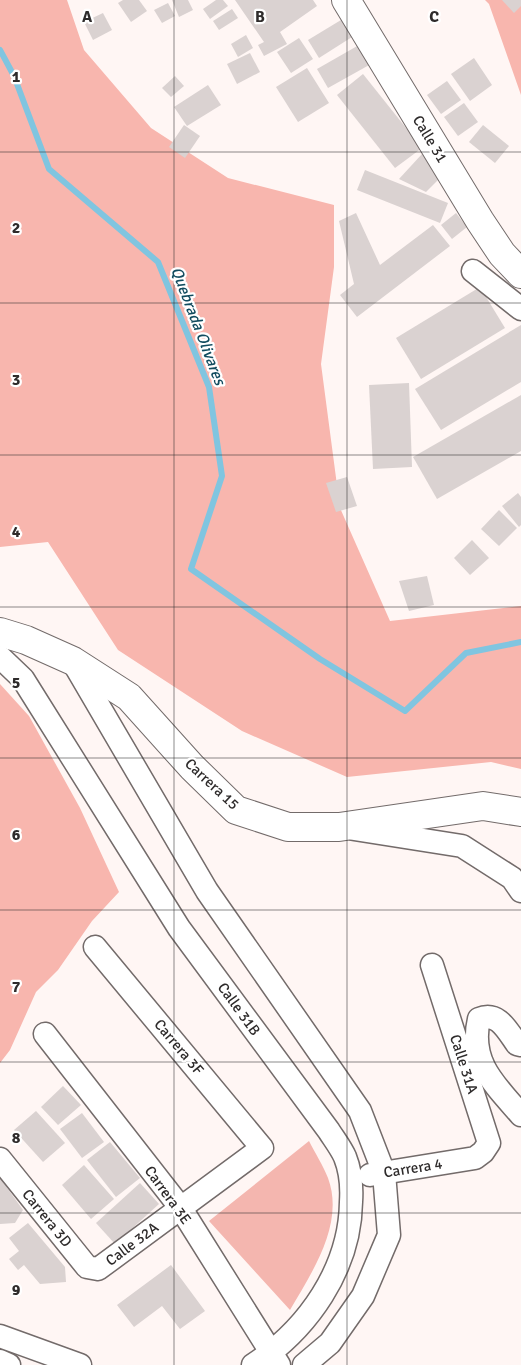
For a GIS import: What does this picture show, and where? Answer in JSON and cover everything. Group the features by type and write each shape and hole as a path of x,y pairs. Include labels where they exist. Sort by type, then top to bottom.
{"main road":[{"name":"Calle 31","path":"346,0 480,221 502,254 521,274"},
{"name":"Carrera 15","path":"0,632 26,640 73,661 129,697 192,767 236,810 288,827 339,827 483,806 521,812"}],"street":[{"path":"473,271 521,309"},
{"name":"Calle 31B","path":"0,657 23,679 179,928 329,1131 345,1157 351,1178 351,1226 336,1275 312,1312 268,1361"},
{"path":"73,661 207,891 360,1112 384,1173 388,1235 363,1296 330,1343 304,1365"},
{"path":"339,827 462,846 512,878 521,891"},
{"name":"Carrera 3F","path":"95,947 262,1148"},
{"name":"Calle 31A","path":"432,965 489,1143 483,1152 474,1158"},
{"path":"521,1045 518,1044 498,1018 487,1016 479,1019 476,1046 483,1067 521,1115"},
{"name":"Carrera 3E","path":"45,1034 180,1207 268,1361"},
{"name":"Calle 32A","path":"98,1269 262,1148"},
{"name":"Carrera 4","path":"351,1178 474,1158"},
{"name":"Carrera 3D","path":"0,1159 87,1267 98,1269"},
{"path":"0,1336 80,1365"},
{"path":"0,1361 9,1365"}],"shaded area":[{"path":"0,0 67,0 84,50 151,128 228,178 334,205 334,267 321,364 340,508 390,621 521,606 521,769 491,762 347,777 242,731 118,650 48,542 0,547"},
{"path":"485,0 521,0 521,95 489,4"},
{"path":"0,684 29,716 80,808 119,892 92,921 58,970 36,992 10,1050 0,1063"},
{"path":"309,1141 328,1178 332,1195 332,1213 324,1247 308,1280 290,1310 209,1221"}],"building":[{"path":"123,0 139,0 147,11 131,22 118,3"},
{"path":"172,0 188,0 193,10 179,17"},
{"path":"216,0 223,0 228,6 210,19 203,9"},
{"path":"235,0 313,0 317,6 280,32 287,44 264,56 258,45 264,42"},
{"path":"502,0 521,0 521,6 514,13"},
{"path":"168,3 175,16 162,23 154,10"},
{"path":"232,9 238,18 219,30 213,21"},
{"path":"103,13 112,30 93,40 84,22"},
{"path":"341,20 352,37 319,58 308,40"},
{"path":"246,35 253,48 238,57 231,44"},
{"path":"299,38 313,59 291,73 277,52"},
{"path":"359,45 371,64 328,88 317,69"},
{"path":"250,53 260,72 237,84 227,64"},
{"path":"474,58 492,85 470,101 451,74"},
{"path":"307,68 329,103 298,122 276,87"},
{"path":"363,74 422,148 395,168 337,95"},
{"path":"175,76 184,86 171,97 162,88"},
{"path":"447,81 461,100 441,114 427,95"},
{"path":"208,85 221,105 187,126 174,107"},
{"path":"464,103 478,122 458,136 444,117"},
{"path":"184,125 200,136 185,158 169,147"},
{"path":"483,125 509,146 495,163 469,142"},
{"path":"422,154 444,174 426,192 399,179"},
{"path":"365,170 448,203 440,223 357,190"},
{"path":"356,213 380,265 433,225 450,246 357,317 340,295 354,284 339,221"},
{"path":"456,213 467,227 452,239 441,225"},
{"path":"480,287 505,328 421,379 396,338"},
{"path":"521,325 521,382 441,430 415,389"},
{"path":"409,383 412,467 373,469 369,385"},
{"path":"521,395 521,451 437,499 413,457"},
{"path":"347,477 357,506 336,512 326,483"},
{"path":"518,493 521,497 521,525 519,527 502,506"},
{"path":"499,510 517,528 499,546 481,529"},
{"path":"472,540 489,558 470,575 454,558"},
{"path":"427,576 434,605 409,611 399,581"},
{"path":"63,1086 81,1105 58,1125 41,1107"},
{"path":"36,1111 65,1143 43,1162 14,1130"},
{"path":"82,1113 104,1142 82,1158 60,1129"},
{"path":"110,1142 140,1178 116,1197 87,1160"},
{"path":"84,1165 114,1199 91,1219 62,1185"},
{"path":"0,1178 23,1210 15,1223 0,1224"},
{"path":"140,1183 159,1204 115,1244 96,1223"},
{"path":"28,1223 65,1267 66,1282 40,1284 24,1265 18,1270 9,1259 19,1251 9,1238"},
{"path":"171,1265 205,1311 180,1329 162,1306 134,1327 117,1305"}],"waterway":[{"name":"Quebrada Olivares","path":"0,50 14,76 49,169 158,262 209,387 222,476 191,569 320,659 405,711 466,653 521,642"}]}
